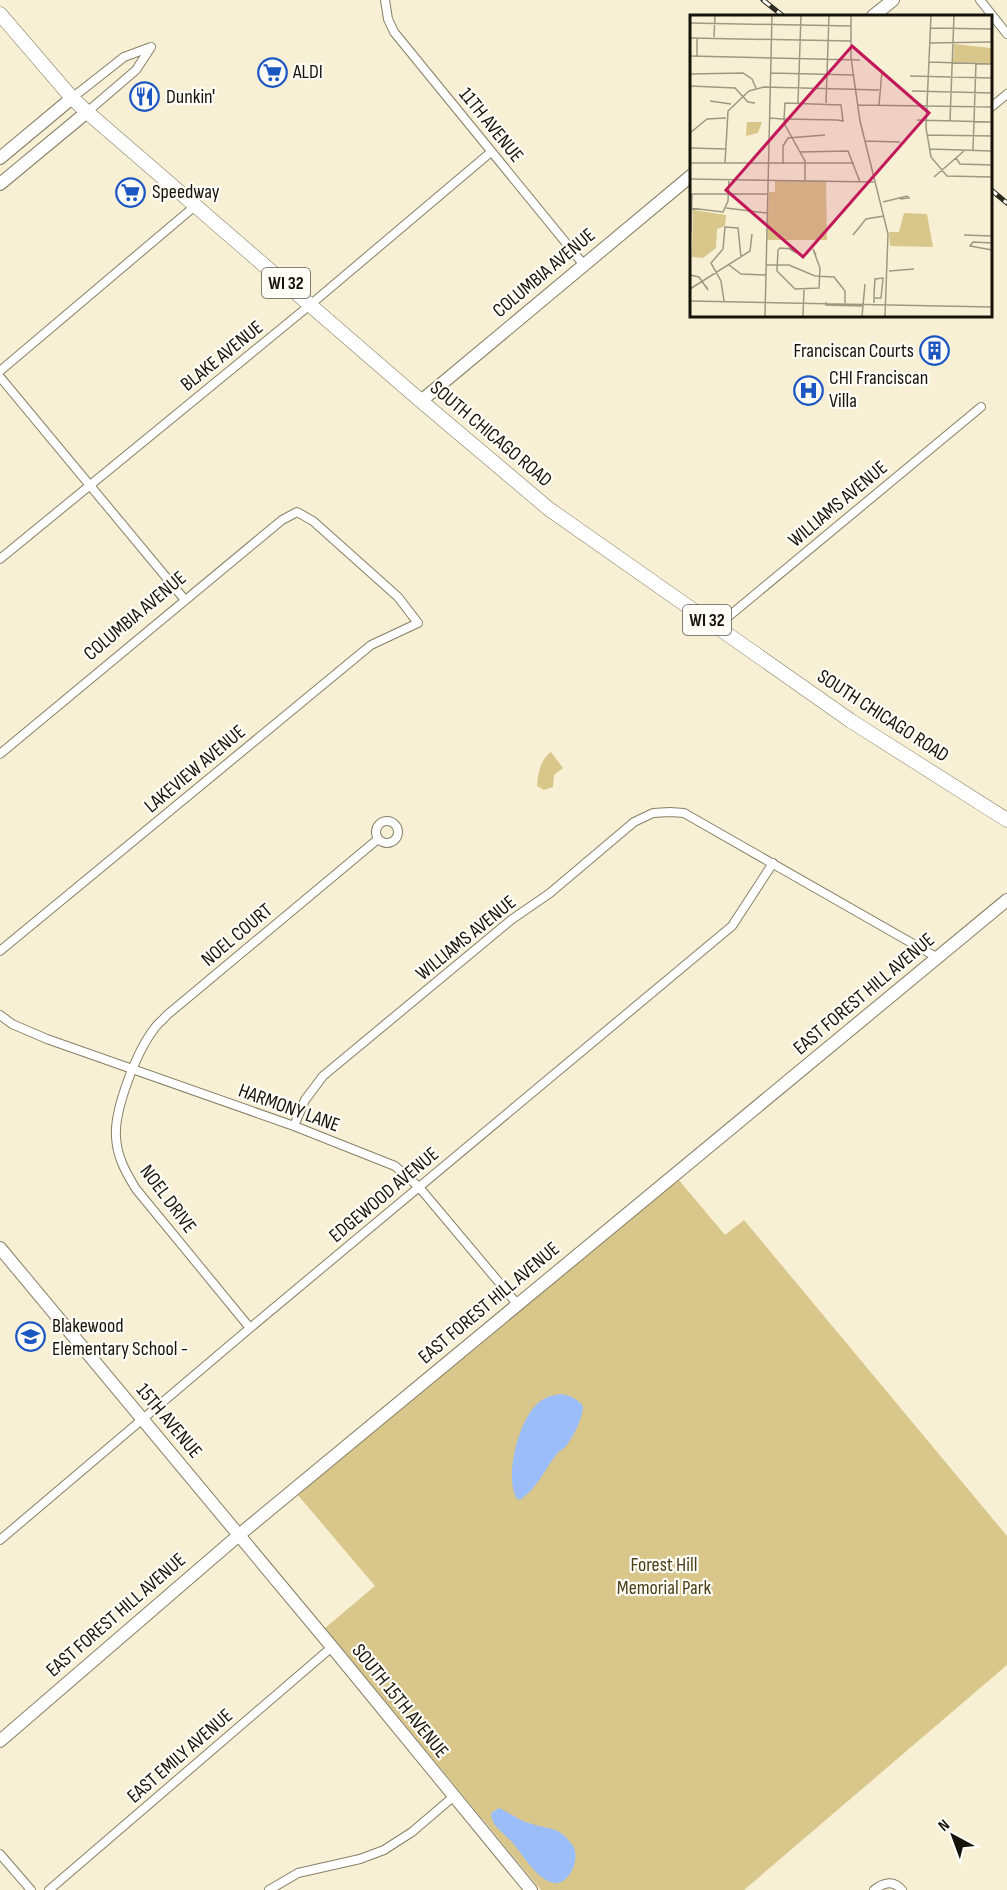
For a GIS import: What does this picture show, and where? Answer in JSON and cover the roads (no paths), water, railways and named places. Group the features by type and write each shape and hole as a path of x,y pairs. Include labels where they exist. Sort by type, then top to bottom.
{"main road":[{"name":"SOUTH CHICAGO ROAD","path":"0,14 72,98 87,112 421,401 549,508 851,721 1007,820"}],"street":[{"name":"11TH AVENUE","path":"385,0 388,19 394,32 584,265"},
{"path":"874,15 893,0"},
{"path":"980,0 992,15"},
{"path":"992,15 1007,34"},
{"path":"0,158 124,57 151,47 136,70 0,184"},
{"path":"992,106 1007,94"},
{"name":"BLAKE AVENUE","path":"0,559 310,305 490,152"},
{"name":"COLUMBIA AVENUE","path":"421,401 690,177"},
{"path":"0,371 195,206"},
{"path":"0,377 185,600"},
{"name":"WILLIAMS AVENUE","path":"717,626 981,407"},
{"name":"COLUMBIA AVENUE","path":"0,754 282,520 297,512 313,521 398,597 418,623"},
{"name":"LAKEVIEW AVENUE","path":"0,951 371,645 418,623"},
{"name":"WILLIAMS AVENUE","path":"294,1126 305,1100 323,1076 511,920 550,893 634,822 653,813 684,813 773,863"},
{"name":"NOEL COURT","path":"133,1070 154,1028 167,1015 378,839"},
{"path":"773,863 939,958"},
{"name":"EDGEWOOD AVENUE","path":"0,1540 732,926 773,863"},
{"name":"EAST FOREST HILL AVENUE","path":"0,1741 239,1535 1007,900"},
{"name":"HARMONY LANE","path":"0,1015 12,1024 47,1039 294,1126 395,1166 420,1187 518,1305"},
{"name":"NOEL DRIVE","path":"133,1070 120,1102 115,1137 121,1164 136,1189 250,1328"},
{"name":"15TH AVENUE","path":"0,1248 239,1535"},
{"name":"SOUTH 15TH AVENUE","path":"239,1535 531,1890"},
{"name":"EAST EMILY AVENUE","path":"49,1890 332,1647"},
{"path":"269,1890 298,1873 384,1850 412,1832 453,1797"},
{"path":"0,1854 31,1890"},
{"path":"874,1890 883,1884 890,1883 902,1890"}],"water":[{"path":"561,1394 573,1398 583,1406 578,1426 567,1445 556,1455 536,1484 520,1500 517,1499 513,1489 513,1464 524,1424 529,1413 538,1403 547,1397"},
{"path":"499,1808 523,1821 554,1829 566,1837 575,1854 574,1867 567,1878 562,1882 550,1882 534,1870 493,1822 491,1813"}],"railway":[{"path":"763,0 782,15"},
{"path":"992,191 1007,203"}],"place":[{"name":"ALDI","path":"272,72"},
{"name":"Dunkin'","path":"145,97"},
{"name":"Speedway","path":"131,192"},
{"name":"Franciscan Courts","path":"935,351"},
{"name":"CHI Franciscan Villa","path":"808,390"},
{"name":"Blakewood Elementary School -","path":"31,1337"}],"park label":[{"name":"Forest Hill Memorial Park","path":"664,1576"}]}
